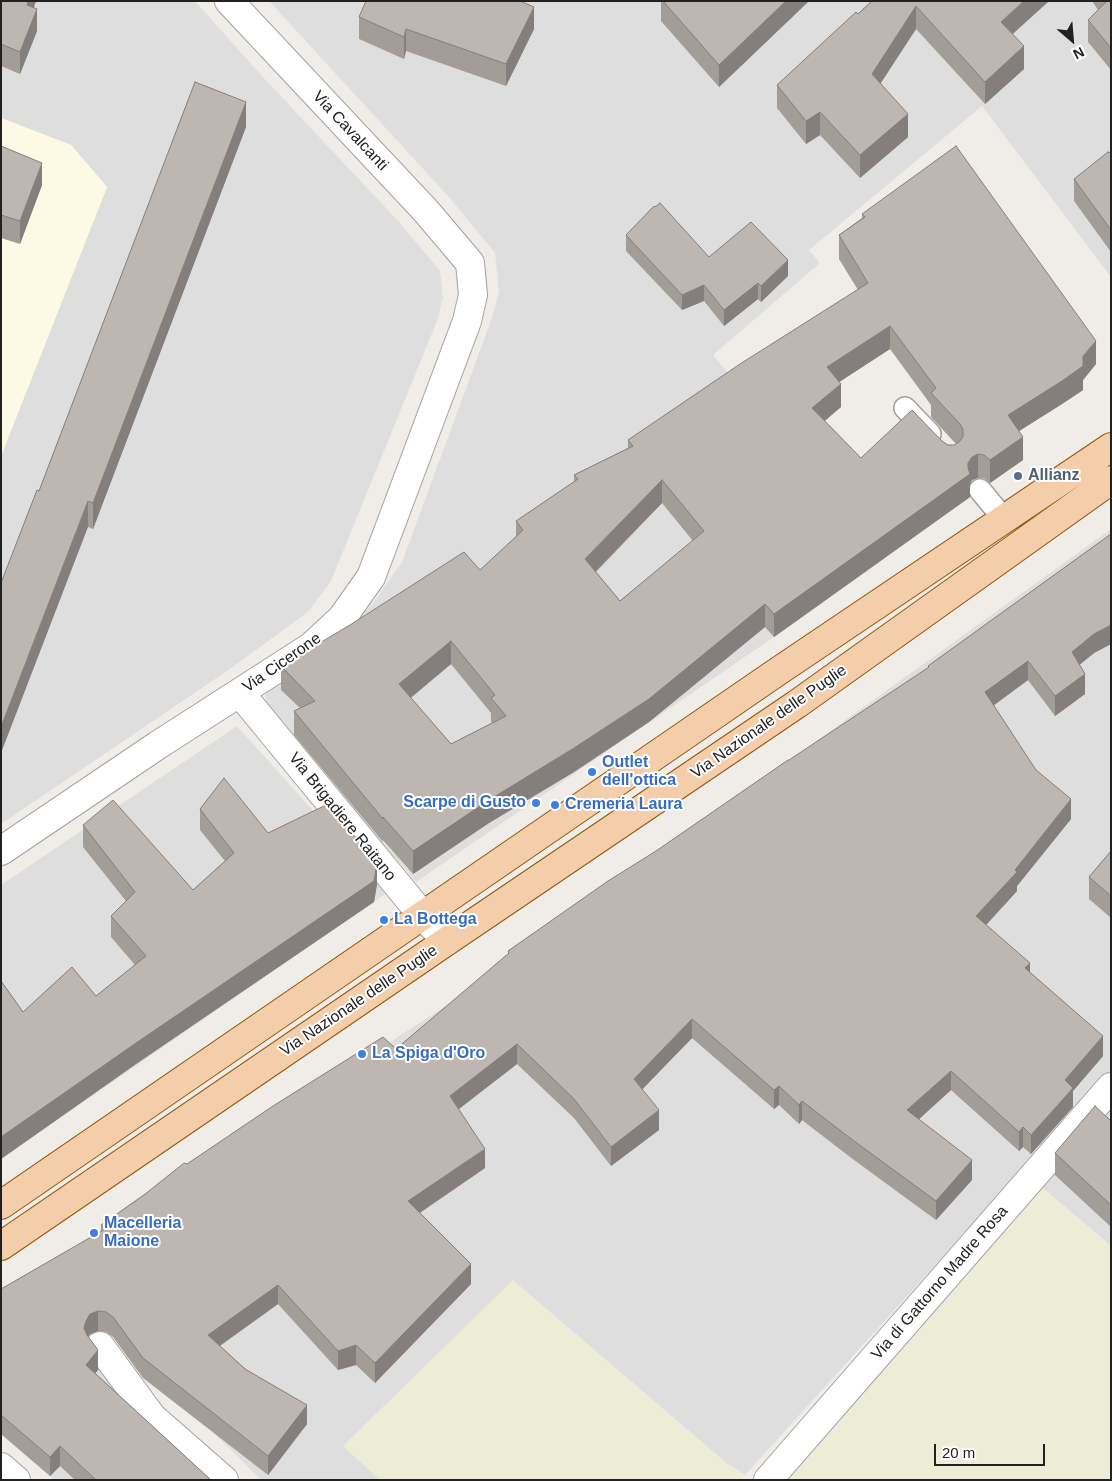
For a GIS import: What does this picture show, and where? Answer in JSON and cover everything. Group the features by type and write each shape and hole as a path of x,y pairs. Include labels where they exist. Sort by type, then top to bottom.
{"main road":[{"name":"Via Nazionale delle Puglie","path":"1,1205 777,672 1111,448"},
{"name":"Via Nazionale delle Puglie","path":"1,1246 446,941 797,704 1111,480"}],"street":[{"name":"Via Cavalcanti","path":"229,1 426,211 470,263"},
{"name":"Via Cicerone","path":"1,850 158,745 312,646 342,618 371,577 466,321 473,295 470,263"},
{"name":"Via Brigadiere Raitano","path":"240,692 423,916 446,941"},
{"name":"Via di Gattorno Madre Rosa","path":"768,1480 1111,1087"},
{"path":"100,1346 152,1417 224,1480"},
{"path":"1,1467 16,1480"}],"lane":[{"path":"905,408 944,449"},
{"path":"980,490 1004,519"}],"shaded area":[{"path":"1,1 195,1 421,248 440,271 443,298 437,321 331,581 308,612 227,671 1,824 1,456 107,187 71,145 1,118"},
{"path":"269,1 1111,1 1111,277 982,106 809,250 820,263 713,355 884,559 774,637 416,882 266,709 266,689 338,636 372,605 402,562 492,318 499,291 495,253 449,197"},
{"path":"1,118 71,145 107,187 1,456"},
{"path":"1111,529 1111,1071 745,1475 728,1464 344,1446 380,1480 261,1480 217,1436 165,1389 102,1311 85,1323 145,1425 206,1480 54,1480 1,1434 1,1308 142,1203 481,983"},
{"path":"237,726 377,882 385,894 1,1159 1,885"},
{"path":"1111,1098 1111,1246 1037,1183"}],"green space":[{"path":"1037,1183 1111,1246 1111,1480 777,1480"},
{"path":"513,1280 728,1464 745,1475 741,1480 380,1480 343,1446"}],"building":[{"path":"1,1 28,1 27,5 37,9 20,52 1,44"},
{"path":"366,1 520,1 534,7 506,64 406,29 404,37 359,17"},
{"path":"663,1 786,1 719,65"},
{"path":"872,1 1024,1 1001,22 1024,46 985,82 916,6 872,74 908,114 860,155 820,112 806,121 777,85 856,12 858,14"},
{"path":"1107,1 1111,1 1111,48 1088,20"},
{"path":"195,82 246,102 93,503 88,501 1,727 1,583 37,490 39,491"},
{"path":"1,146 42,163 20,221 1,215"},
{"path":"956,146 1096,341 1083,356 1083,366 1008,415 1023,437 990,460 984,455 978,454 972,457 968,463 970,474 774,614 765,604 649,699 489,800 413,851 383,817 383,819 294,711 315,701 281,666 350,625 464,552 480,570 523,530 516,521 578,479 574,475 633,446 628,440 740,364 868,283 839,235 865,217 862,214","holes":["890,326 936,388 931,393 960,424 963,429 963,437 954,445 948,445 912,410 861,458 812,408 841,384 827,367","662,480 704,531 620,601 585,559","451,641 495,695 491,698 506,716 451,744 399,684"]},
{"path":"1108,152 1111,153 1111,230 1074,179"},
{"path":"660,203 709,257 751,222 788,260 761,286 758,283 724,310 704,285 682,295 626,235 654,206"},
{"path":"1111,534 1111,625 1094,634 1072,652 1085,674 1055,696 1028,661 985,692 1036,770 1071,799 1015,870 1017,872 976,916 1030,963 1025,968 1103,1036 1065,1080 1073,1088 1031,1135 1023,1127 1019,1132 951,1071 907,1110 972,1160 936,1201 802,1101 799,1105 779,1086 774,1090 692,1019 634,1079 659,1110 611,1147 574,1099 517,1044 450,1096 485,1149 408,1201 471,1264 375,1363 356,1345 338,1351 278,1285 208,1335 245,1369 307,1405 268,1456 143,1358 113,1317 106,1312 98,1311 90,1314 86,1321 84,1328 98,1350 86,1365 211,1480 96,1480 60,1446 50,1457 1,1415 1,1289 105,1229 101,1225 144,1195 184,1163 187,1164 273,1106 383,1037 396,1049 509,953 508,951 608,881 656,851 788,760 929,667"},
{"path":"224,778 268,833 328,804 377,863 374,881 1,1137 1,981 23,1012 72,967 96,996 146,956 111,916 135,892 83,825 113,800 193,890 234,853 200,809"},
{"path":"1111,851 1111,896 1089,877"},
{"path":"1095,1106 1111,1121 1111,1205 1055,1153"}],"place":[{"name":"Allianz","path":"1018,476"},
{"name":"Outlet dell'ottica","path":"592,772"},
{"name":"Scarpe di Gusto","path":"536,803"},
{"name":"Cremeria Laura","path":"555,805"},
{"name":"La Bottega","path":"384,920"},
{"name":"La Spiga d'Oro","path":"362,1054"},
{"name":"Macelleria Maione","path":"94,1233"}]}
